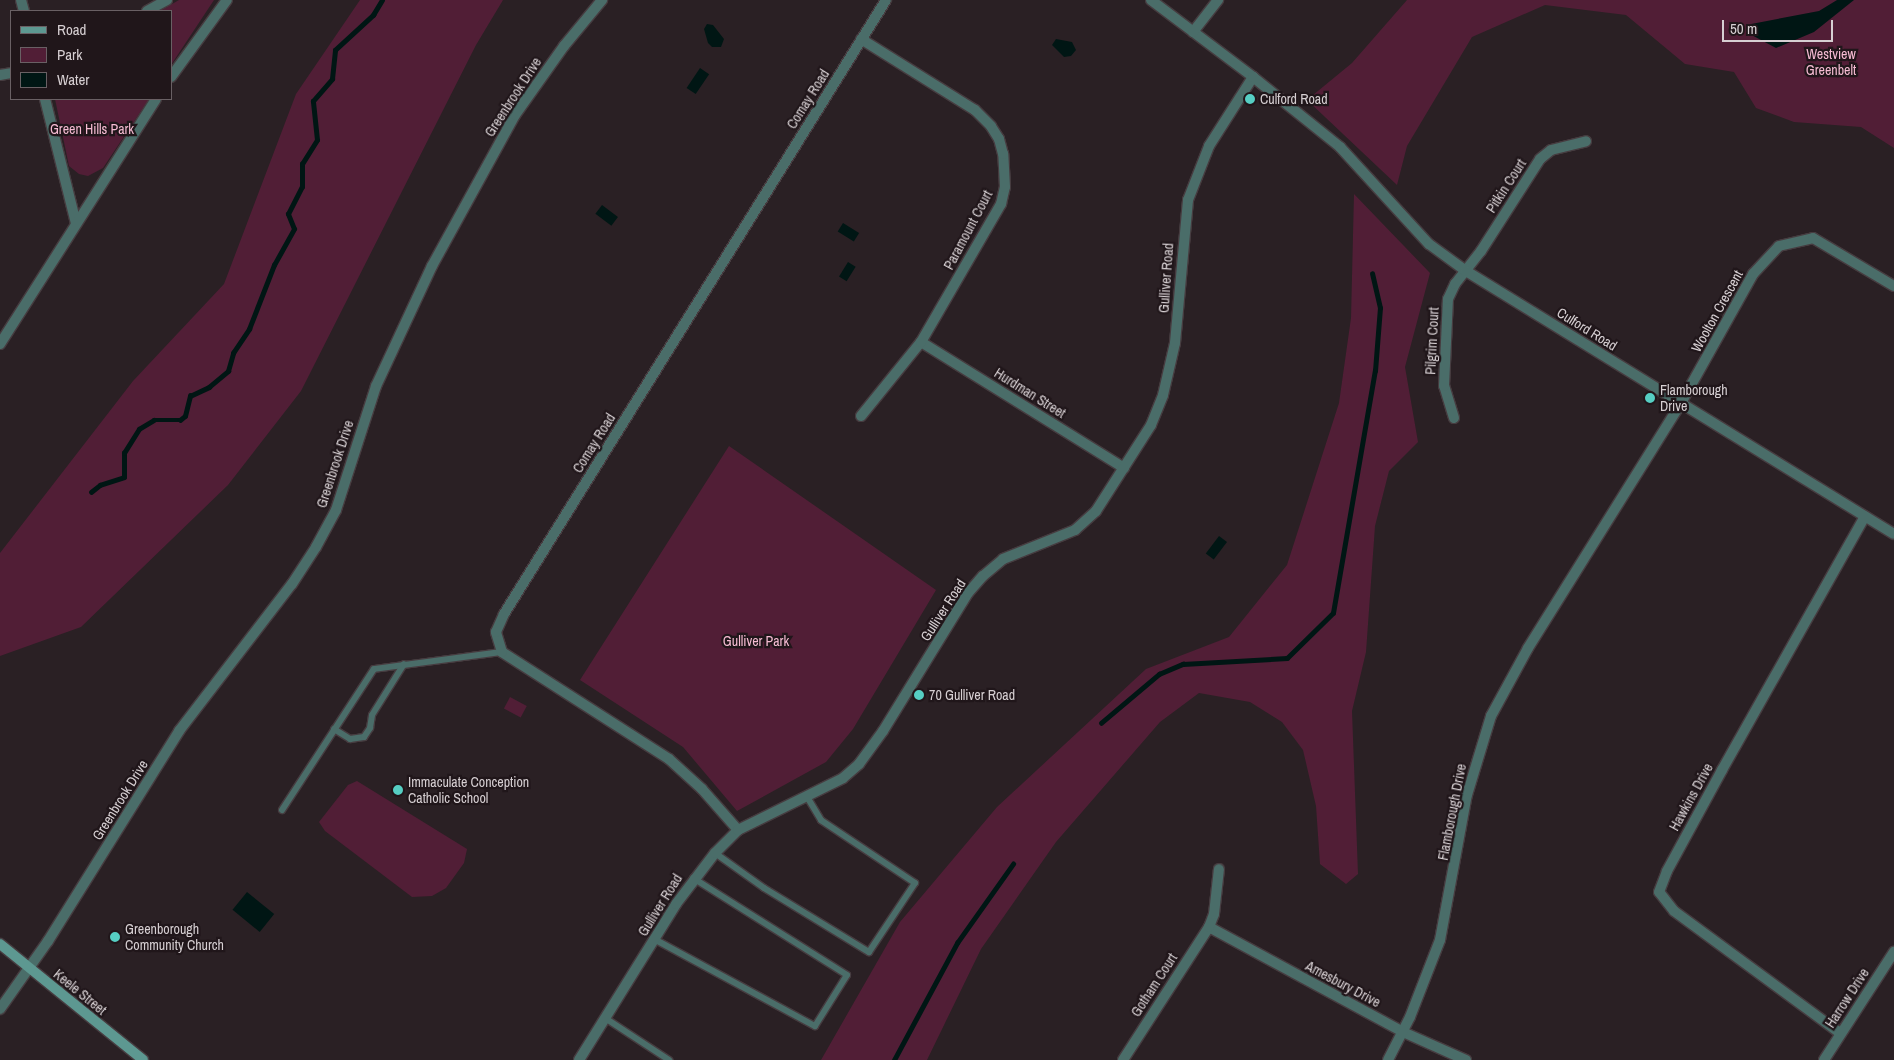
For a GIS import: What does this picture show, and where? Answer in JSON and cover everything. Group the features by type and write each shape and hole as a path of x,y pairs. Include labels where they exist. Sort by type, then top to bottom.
{"main road":[{"name":"Keele Street","path":"0,944 143,1060"}],"street":[{"path":"149,10 167,0"},
{"path":"172,76 227,0"},
{"name":"Greenbrook Drive","path":"0,1009 29,968 179,732 292,584 316,548 336,510 376,386 432,266 515,115 564,46 602,0"},
{"name":"Comay Road","path":"502,652 496,632 504,614 886,0"},
{"name":"Culford Road","path":"1151,0 1254,77 1340,147 1429,244 1466,270 1894,534"},
{"path":"1193,32 1218,0"},
{"name":"Paramount Court","path":"861,416 921,342 1000,204 1005,187 1003,154 999,139 991,126 975,110 862,39"},
{"name":"Gulliver Road","path":"579,1060 693,878 714,853 738,830 843,778 869,752 968,593 983,576 1003,560 1075,530 1096,511 1151,425 1171,368 1184,220 1199,168 1220,127 1254,77"},
{"path":"45,100 76,223"},
{"path":"0,344 155,100"},
{"name":"Pitkin Court","path":"1466,270 1540,159 1551,150 1586,141"},
{"name":"Woolton Crescent","path":"1681,403 1753,274 1779,246 1813,238 1894,286"},
{"name":"Pilgrim Court","path":"1454,418 1444,386 1448,299 1466,270"},
{"name":"Hurdman Street","path":"921,342 1124,468"},
{"name":"Flamborough Drive","path":"1388,1060 1403,1032 1440,940 1467,795 1492,716 1528,648 1681,403"},
{"name":"Hawkins Drive","path":"1840,1033 1674,911 1659,892 1667,871 1717,778 1866,516"},
{"path":"502,652 669,759 702,788 738,830"},
{"name":"Gotham Court","path":"1123,1060 1209,927 1214,914 1219,869"},
{"name":"Amesbury Drive","path":"1209,927 1403,1032 1466,1060"},
{"name":"Harrow Drive","path":"1824,1060 1894,952"}],"lane":[{"path":"282,810 374,669 502,652"},
{"path":"334,729 350,739 364,737 370,728 372,715 404,664"},
{"path":"714,853 869,952 915,883 821,820 807,797"},
{"path":"654,939 815,1026 847,975 693,878"},
{"path":"605,1018 669,1060"}],"green space":[{"path":"179,0 214,0 172,63 172,10 162,10"},
{"path":"360,0 503,0 476,45 301,391 228,485 81,627 0,656 0,553 133,381 224,284 296,94"},
{"name":"Westview Greenbelt","path":"1407,0 1894,0 1894,148 1861,127 1794,122 1756,108 1734,72 1685,64 1626,15 1545,5 1472,37 1407,146 1397,185 1307,100 1352,63"},
{"name":"Green Hills Park","path":"55,100 148,100 103,168 88,176 79,174 69,166"},
{"path":"1354,194 1430,273 1405,367 1418,442 1389,471 1375,526 1366,652 1352,711 1358,874 1346,884 1320,864 1316,806 1303,750 1282,722 1250,702 1199,693 1160,722 1056,842 981,949 927,1060 821,1060 900,922 997,807 1146,669 1229,637 1287,565 1339,403 1351,318"},
{"name":"Gulliver Park","path":"729,446 936,590 853,729 826,762 737,811 683,747 580,680"},
{"path":"510,697 527,706 521,717 504,708"},
{"path":"357,781 467,849 464,863 446,888 432,896 412,897 325,831 319,822 348,785"}],"water":[{"path":"1837,0 1854,0 1814,32 1776,48 1746,32 1746,25 1819,11"},
{"path":"707,24 713,25 724,39 721,47 712,47 708,43 704,29"},
{"path":"1056,39 1072,42 1076,50 1071,56 1064,57 1052,45"},
{"path":"700,68 709,74 696,94 687,88"},
{"path":"602,205 618,217 611,226 595,214"},
{"path":"843,223 859,233 854,242 838,231"},
{"path":"848,262 856,267 847,281 839,276"},
{"path":"1219,536 1227,542 1214,560 1206,554"},
{"path":"247,892 274,914 260,932 233,910"}],"waterway":[{"path":"91,492 100,485 124,477 124,453 139,429 154,420 180,420 185,416 190,396 209,387 228,371 233,353 249,329 274,265 294,229 288,214 302,187 302,164 317,140 313,101 332,79 335,50 373,15 382,0"},
{"path":"1101,723 1159,674 1183,664 1287,658 1333,613 1375,371 1380,308 1372,274"},
{"path":"894,1060 957,943 1013,864"}],"place":[{"name":"Culford Road","path":"1250,99"},
{"name":"Flamborough Drive","path":"1650,398"},
{"name":"70 Gulliver Road","path":"919,695"},
{"name":"Immaculate Conception Catholic School","path":"398,790"},
{"name":"Greenborough Community Church","path":"115,937"}]}
